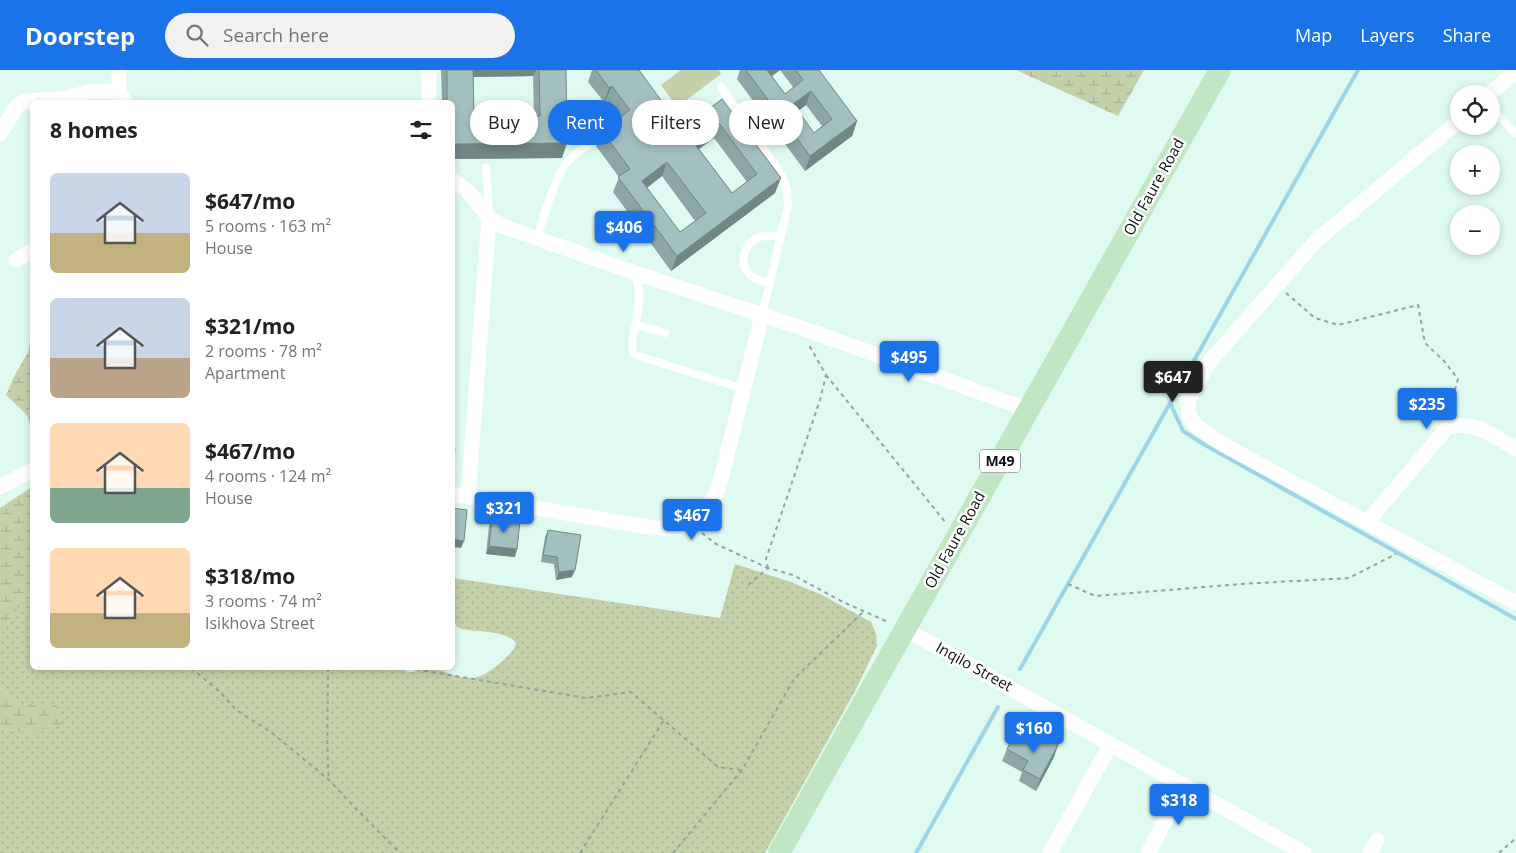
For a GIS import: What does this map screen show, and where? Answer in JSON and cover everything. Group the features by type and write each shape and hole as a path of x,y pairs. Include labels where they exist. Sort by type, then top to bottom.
{"main road":[{"name":"Old Faure Road","path":"779,853 1220,70"}],"street":[{"path":"44,100 63,99 93,91 123,98 119,70"},
{"path":"429,100 430,70"},
{"path":"1500,85 1516,70"},
{"path":"0,134 17,106 25,101 30,101"},
{"path":"1450,129 1317,240 1210,361 1188,401 1189,415 1196,426 1222,444 1516,603"},
{"path":"455,182 467,190 489,218 502,226 633,272 647,286 762,315 1029,410"},
{"path":"489,218 460,496 655,528 680,529 693,525 704,515 718,490 762,315"},
{"path":"16,260 30,252"},
{"path":"1367,522 1447,428 1467,425 1516,448"},
{"path":"0,487 30,471"},
{"name":"Inqilo Street","path":"905,629 1304,853"},
{"path":"1050,853 1112,744"},
{"path":"1148,853 1184,786"}],"lane":[{"path":"721,87 785,181 788,197 781,236 762,315"},
{"path":"1500,117 1516,134"},
{"path":"537,239 553,191 567,162 588,145"},
{"path":"486,168 489,218"},
{"path":"770,283 756,279 748,273 744,264 744,254 748,246 756,238 761,236 781,236"},
{"path":"647,286 631,346 635,355 744,388"},
{"path":"636,326 665,333"}],"path":[{"path":"1277,285 1315,318 1338,326 1418,305 1425,343 1458,378 1448,416 1460,425"},
{"path":"799,328 826,375 957,537"},
{"path":"768,568 766,559 820,400 826,375"},
{"path":"693,525 716,544 768,568 793,576 843,602 905,629"},
{"path":"1068,584 1095,596 1241,584 1349,578 1398,553"},
{"path":"748,584 768,568"},
{"path":"673,853 742,770 794,679 864,611"},
{"path":"193,670 220,692 236,710 271,732 329,780 400,853"},
{"path":"328,670 326,747 329,780"},
{"path":"420,670 586,698 631,692 718,767 742,770"},
{"path":"580,853 664,720"},
{"path":"1498,853 1516,838"}],"green space":[{"path":"681,70 719,70 721,74 686,100 672,100 661,85"},
{"path":"1016,70 1144,70 1118,116"},
{"path":"30,340 30,425 27,415 6,395 28,352"},
{"path":"30,488 30,592 0,634 0,508"},
{"path":"735,564 791,582 822,595 871,622 876,634 877,646 855,691 765,853 0,853 0,728 29,734 55,705 20,704 0,688 0,634 30,592 30,670 404,670 411,672 438,670 462,677 479,677 505,659 516,643 506,636 491,632 461,629 456,625 455,578 720,618"},
{"path":"0,688 20,704 55,704 62,724 29,734 0,728"}],"building":[{"path":"447,70 473,70 474,100 470,100 470,144 455,144 455,100 447,100"},
{"path":"539,70 566,70 566,100 548,100 548,143 538,143 538,116 540,116"},
{"path":"596,70 639,70 661,100 632,100 632,145 696,145 732,193 757,174 735,145 756,145 781,178 677,256 618,177 630,169 612,145 622,145 622,116 630,110 612,86 609,88","holes":["667,162 706,213 680,232 642,181"]},
{"path":"746,70 767,70 785,94 803,80 796,70 819,70 857,121 810,156 802,145 803,118 814,133 832,119 811,91 799,100 768,100"},
{"path":"722,99 729,108 729,136 719,123 719,101"},
{"path":"455,508 467,510 464,541 455,540"},
{"path":"492,518 520,521 517,549 489,546"},
{"path":"548,530 581,535 575,570 559,572 557,557 543,555"},
{"path":"1016,733 1037,745 1042,736 1058,745 1040,779 1023,770 1028,761 1007,749"}],"waterway":[{"path":"1020,669 1358,70"},
{"path":"1170,403 1183,431 1205,445 1516,619"},
{"path":"916,853 998,707"}]}
